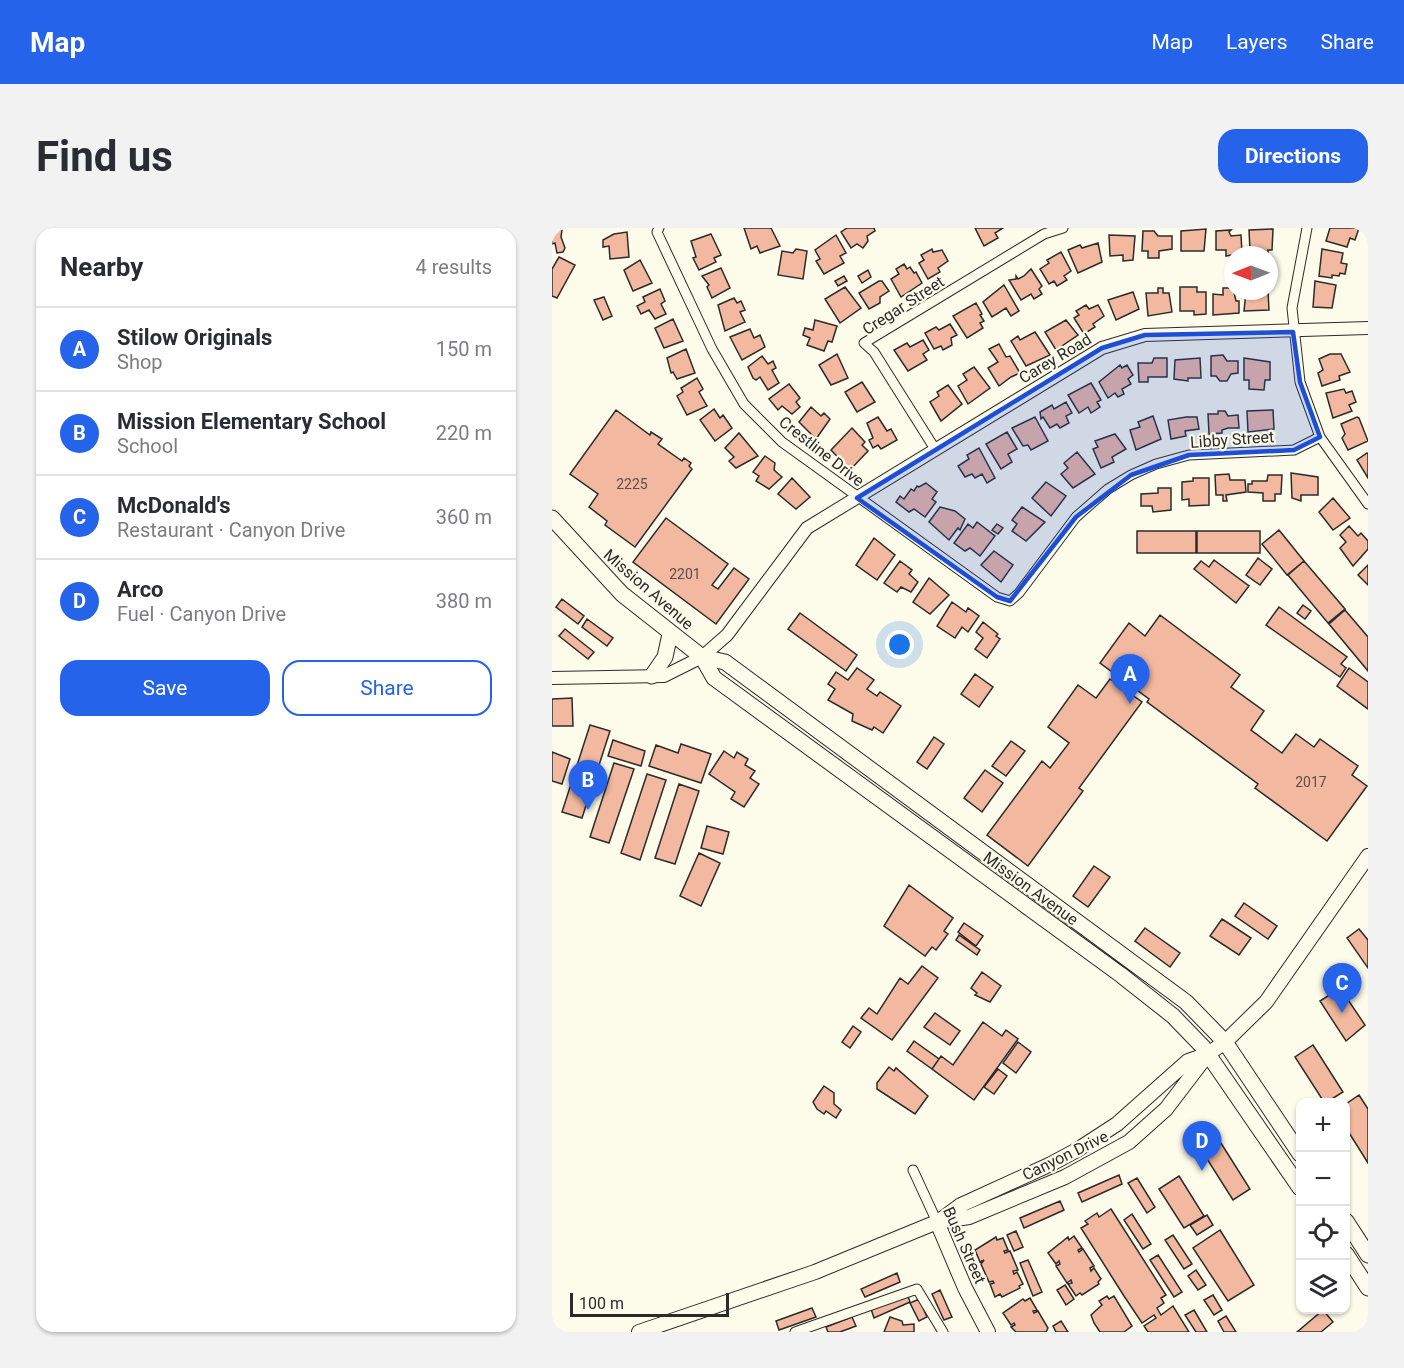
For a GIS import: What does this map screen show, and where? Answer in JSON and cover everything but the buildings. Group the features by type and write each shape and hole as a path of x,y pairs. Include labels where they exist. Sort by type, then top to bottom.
{"main road":[{"name":"Mission Avenue","path":"552,518 616,588 670,634 702,657 724,662 1161,982 1198,1013 1225,1042 1299,1152"},
{"path":"652,676 665,657 670,634"},
{"name":"Mission Avenue","path":"702,657 714,678 1149,996 1184,1027 1208,1054 1296,1182"},
{"name":"Canyon Drive","path":"639,1332 815,1272 937,1222 961,1205 1077,1150 1117,1124 1188,1061 1208,1054 1225,1042 1266,1002 1368,856"},
{"name":"Canyon Drive","path":"937,1222 969,1217 1061,1179 1129,1142 1166,1108 1208,1054"},
{"name":"Bush Street","path":"937,1222 965,1288 988,1332"},
{"path":"1350,1227 1368,1255"},
{"path":"1350,1248 1368,1271"},
{"path":"1350,1260 1368,1288"}],"street":[{"name":"Crestline Drive","path":"659,228 657,232 712,349 744,404 782,442 997,597 1010,601 1019,592"},
{"name":"Cregar Street","path":"935,448 873,352 864,343 1044,234 1063,228"},
{"path":"1307,228 1292,308 1300,382 1320,437 1368,504"},
{"name":"Carey Road","path":"552,678 652,676 674,673 702,657 727,635 807,528 1102,348 1145,335 1368,328"},
{"name":"Libby Street","path":"1019,592 1076,517 1108,489 1131,475 1156,464 1190,455 1294,450 1320,437"},
{"name":"Bush Street","path":"913,1170 937,1222"},
{"path":"795,1332 917,1289 943,1332"}],"highlighted area":[{"path":"1293,332 1300,382 1320,437 1294,450 1189,455 1131,475 1076,517 1010,601 997,597 857,498 1102,348 1145,335"}],"place":[{"name":"Stilow Originals","path":"1130,704"},
{"name":"Mission Elementary School","path":"588,810"},
{"name":"McDonald's","path":"1342,1013"},
{"name":"Arco","path":"1202,1171"}]}
